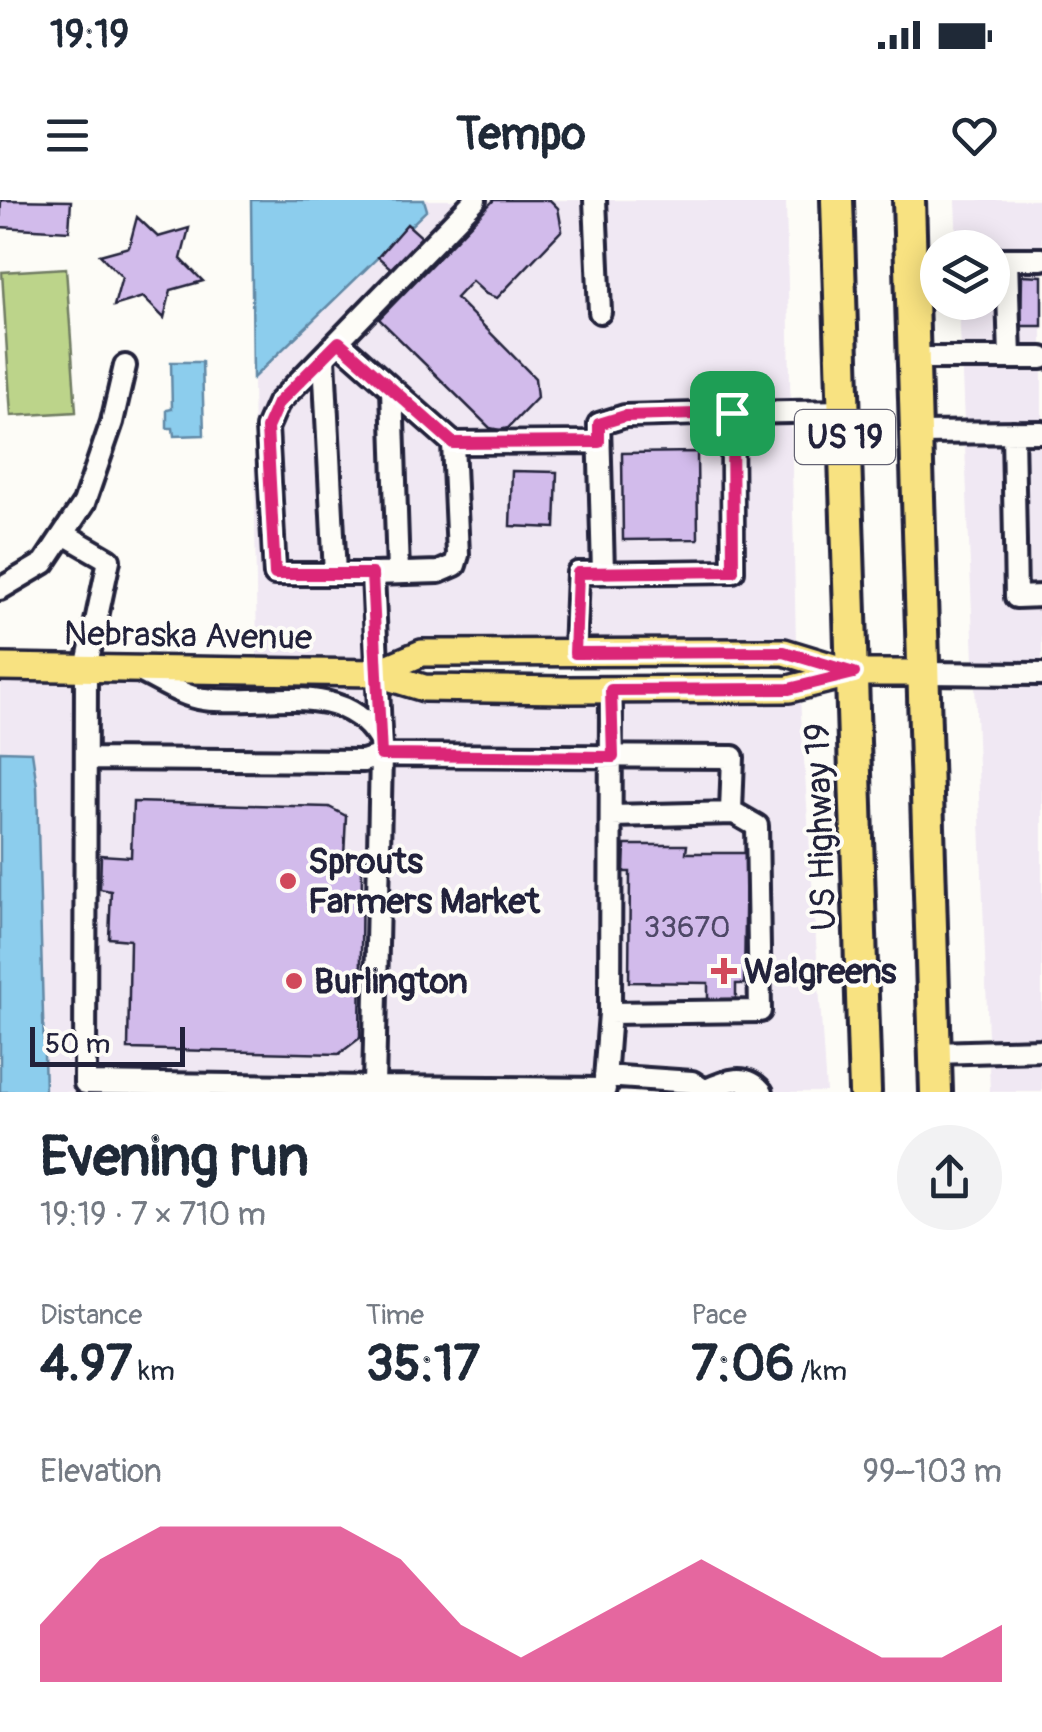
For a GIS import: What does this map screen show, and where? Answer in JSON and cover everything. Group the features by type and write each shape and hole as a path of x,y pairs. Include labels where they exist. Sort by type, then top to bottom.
{"highway":[{"name":"US Highway 19","path":"837,200 865,1092"},
{"name":"US 19","path":"909,200 920,244"},
{"name":"US 19","path":"920,296 913,358 914,433 936,1092"}],"main road":[{"name":"Nebraska Avenue","path":"375,673 422,653 784,652 854,673"},
{"name":"Nebraska Avenue","path":"0,667 375,673 424,688 611,690 789,689 854,673 923,673"}],"street":[{"path":"453,443 458,555 454,565 440,572 275,574 267,428 278,403 476,200"},
{"path":"595,200 600,312"},
{"path":"1010,260 1040,261"},
{"path":"1006,320 1010,358"},
{"path":"332,350 392,388 453,443 599,442"},
{"path":"332,350 336,574"},
{"path":"913,358 1042,358"},
{"path":"0,589 44,563 84,504 112,422 125,366"},
{"path":"392,388 398,573"},
{"path":"603,572 599,424 625,416 844,411"},
{"path":"575,653 578,573 733,571 732,413"},
{"path":"1013,432 1016,596 1042,596"},
{"path":"914,433 1042,432"},
{"path":"64,534 109,560 86,669 85,1082 347,1089 692,1082 706,1091 725,1081 742,1079 754,1082 762,1092"},
{"path":"372,574 381,749 374,1087"},
{"path":"138,670 200,699 321,701 352,709 370,724 381,749"},
{"name":"Nebraska Avenue","path":"923,673 1042,674"},
{"path":"605,1086 610,1014 611,690"},
{"path":"86,759 364,761 381,749 734,757 734,813"},
{"path":"610,1014 760,1011 757,826 734,813 612,816"},
{"path":"935,1052 1042,1050"}],"shaded area":[{"path":"424,200 786,200 796,643 367,661 46,656 257,656 253,378 426,210"},
{"path":"955,200 1042,200 1042,661 974,661 960,320 1010,320 1010,230 956,230"},
{"path":"0,679 369,688 375,685 423,701 800,699 826,1092 45,1092 37,786 32,752 0,751"},
{"path":"975,685 1042,686 1042,1092 990,1092"}],"green space":[{"path":"66,268 76,412 11,416 2,272"}],"water":[{"path":"251,200 424,200 427,210 253,378"},
{"path":"171,362 202,362 204,435 174,436 173,428 167,428 167,410 172,409"},
{"path":"0,751 32,752 37,786 45,1092 0,1092"}],"building":[{"path":"1,200 71,201 69,231 0,227"},
{"path":"494,200 550,200 558,208 562,230 497,298 472,281 456,298 535,378 537,398 508,428 500,430 490,428 379,319"},
{"path":"137,217 158,237 189,228 181,259 203,281 171,290 164,318 143,297 114,306 122,277 100,255 129,247"},
{"path":"407,224 425,240 396,273 378,257"},
{"path":"1022,275 1042,276 1042,326 1021,326"},
{"path":"697,452 698,539 623,540 622,453"},
{"path":"512,471 557,472 555,528 510,526"},
{"path":"133,802 329,807 346,816 344,857 362,868 360,1038 339,1054 128,1049 130,940 109,938 111,891 100,889 101,855 131,857"},
{"name":"Walgreens","path":"625,845 687,845 686,853 746,853 744,984 736,984 736,1003 708,1003 708,983 629,982 630,872 624,872"}],"place":[{"name":"Sprouts Farmers Market","path":"288,881"},
{"name":"Walgreens","path":"724,971"},
{"name":"Burlington","path":"294,981"}],"route":[{"path":"339,342 453,443 599,442 599,424 625,416 732,413 733,571 578,573 575,653 784,652 854,673 789,689 611,690 613,757 381,755 372,574 275,574 267,428 278,403 339,342"}]}
